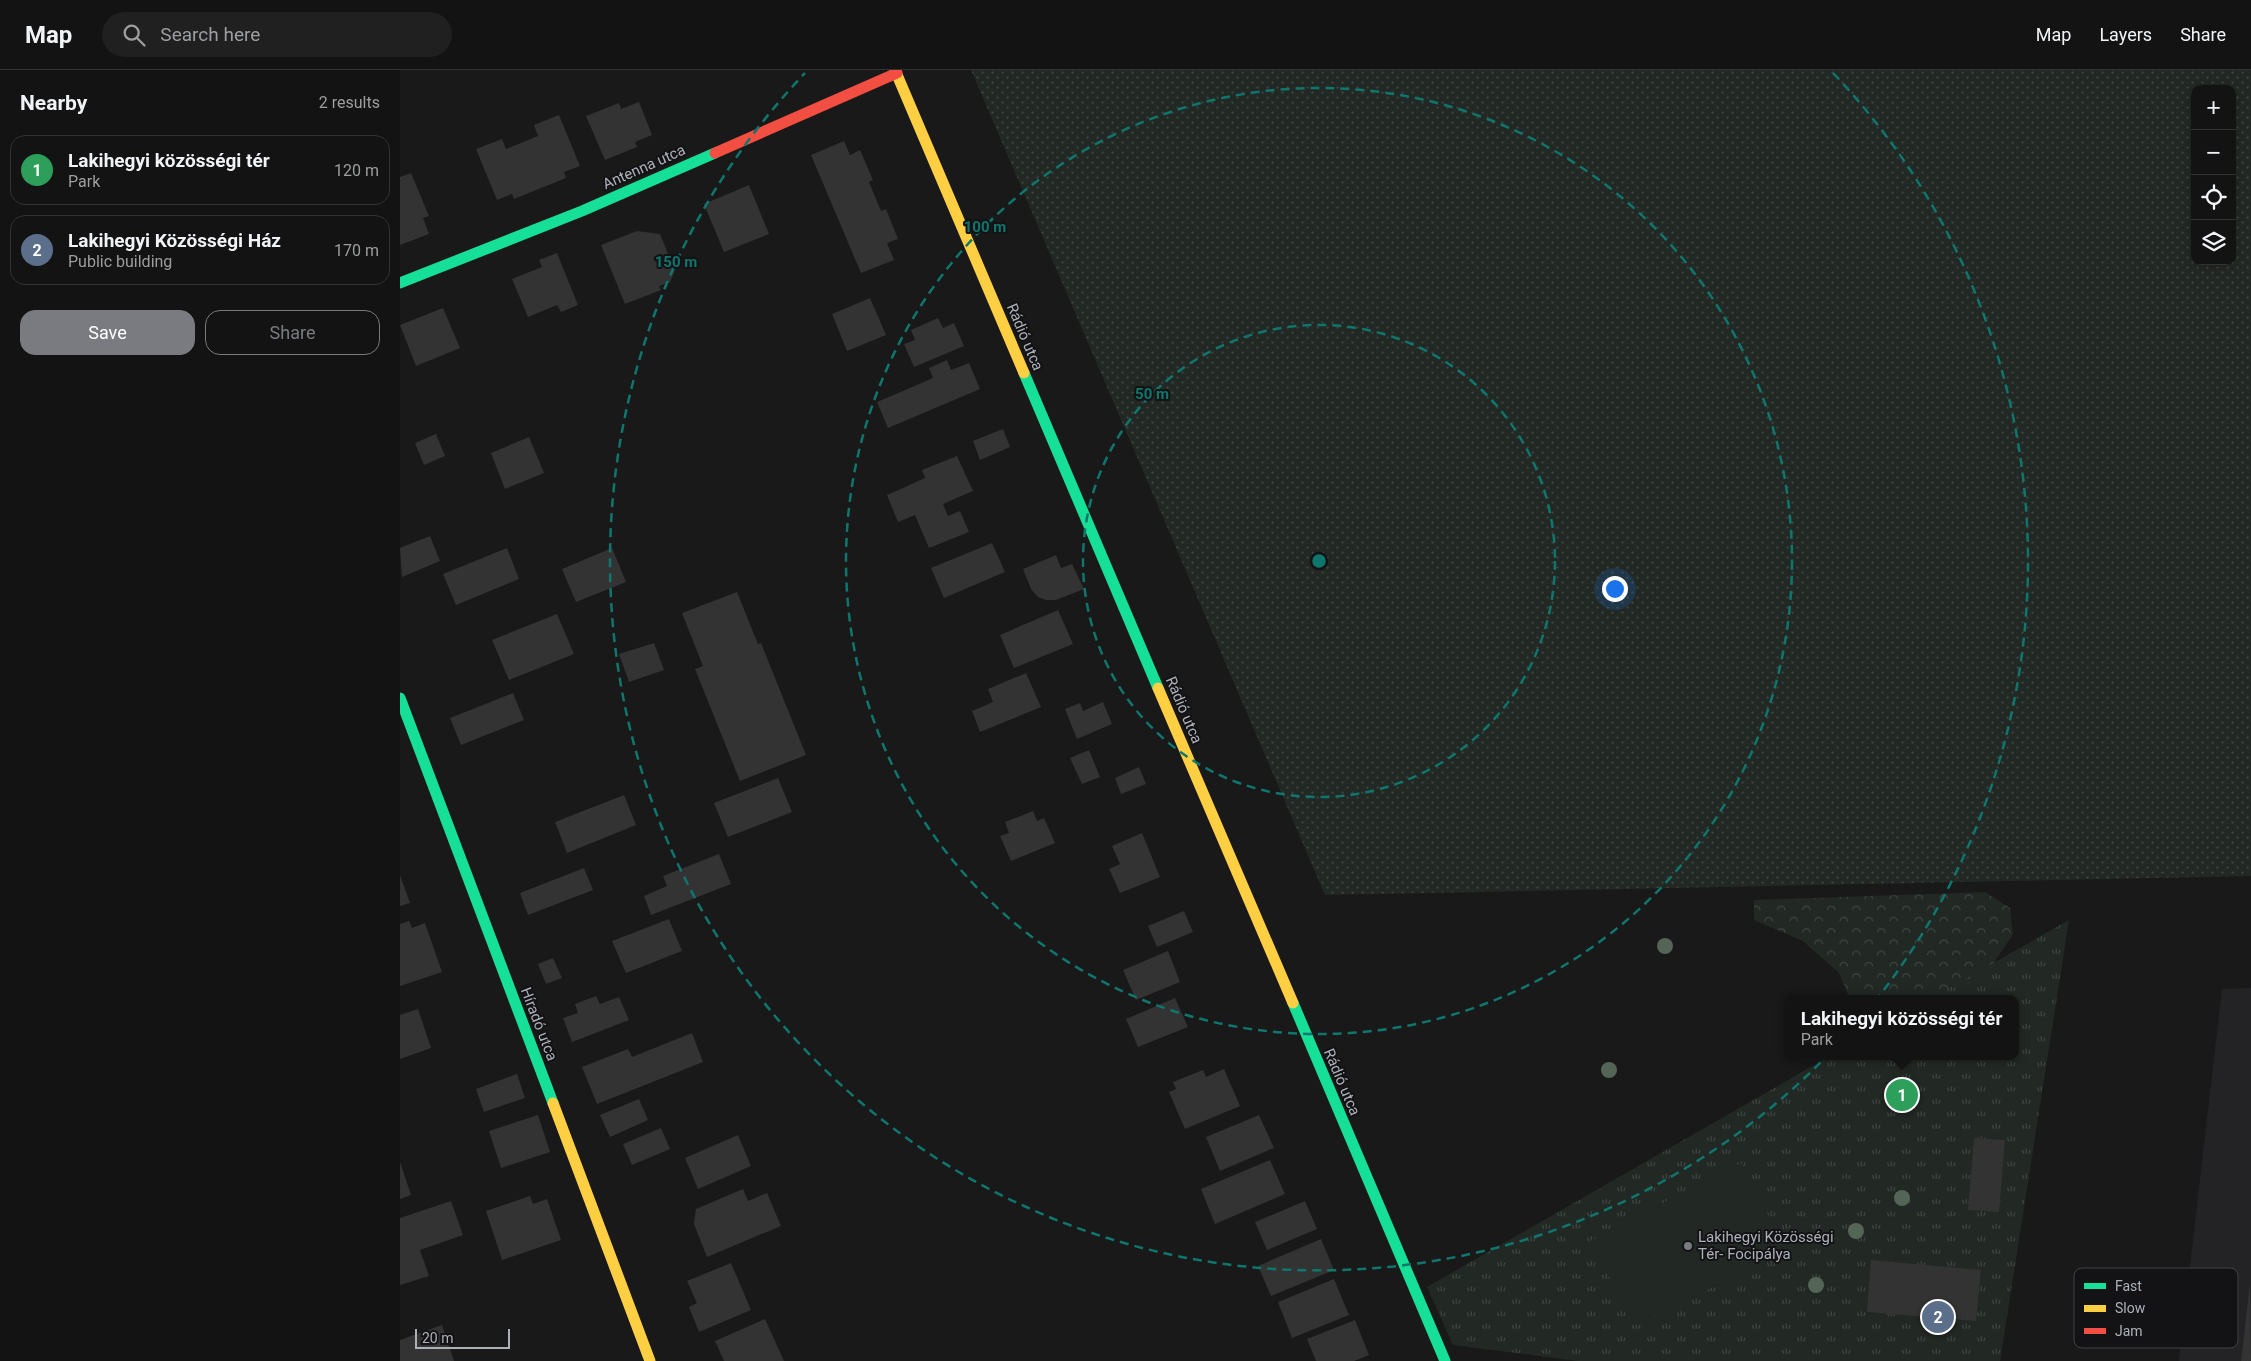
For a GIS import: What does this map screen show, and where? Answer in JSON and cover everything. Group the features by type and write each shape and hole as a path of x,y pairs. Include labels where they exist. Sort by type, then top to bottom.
{"street":[{"name":"Antenna utca","path":"400,283 582,210 896,72"},
{"name":"Rádió utca","path":"896,72 1444,1361"},
{"name":"Híradó utca","path":"400,698 650,1361"}],"shaded area":[{"path":"2251,988 2251,1361 2179,1361 2181,1348 2238,1348 2238,1268 2190,1268 2222,989"}],"green space":[{"path":"971,70 2251,70 2251,876 1325,895"},
{"path":"1985,892 2010,908 2013,934 1973,995 1848,995 1839,973 1803,941 1754,920 1754,900"},
{"path":"2069,920 2000,1361 1578,1361 1453,1345 1427,1287 1823,1060 2019,1060 2019,995 1937,995"},
{"name":"Lakihegyi Közösségi Tér- Focipálya","path":"1741,1163 1787,1251 1635,1325 1590,1241"}],"building":[{"path":"639,102 652,135 635,142 637,147 605,160 586,116 619,103 621,109"},
{"path":"559,115 580,166 564,172 566,178 514,199 512,194 497,200 476,149 502,139 506,149 538,136 534,125"},
{"path":"844,141 850,155 860,150 873,180 869,182 881,211 886,209 898,239 887,243 894,260 861,273 811,155"},
{"path":"411,173 429,216 423,218 429,234 400,245 400,177"},
{"path":"749,185 769,234 724,252 704,204"},
{"path":"637,231 660,234 675,271 670,282 659,286 661,290 625,304 601,245"},
{"path":"557,253 578,305 561,312 557,305 528,317 512,279 542,267 539,260"},
{"path":"870,298 886,335 847,351 832,314"},
{"path":"443,308 460,348 416,366 400,325"},
{"path":"938,318 943,328 954,323 964,346 914,367 904,344 915,340 911,330"},
{"path":"947,360 951,370 969,363 980,389 888,428 877,402 933,378 929,368"},
{"path":"1003,429 1010,447 980,460 973,441"},
{"path":"436,434 445,456 424,465 415,443"},
{"path":"529,437 544,473 505,489 491,453"},
{"path":"957,456 973,491 943,504 948,516 960,511 969,532 929,548 915,515 898,522 887,495 925,478 922,470"},
{"path":"430,536 440,561 402,577 400,548"},
{"path":"992,543 1005,572 944,598 931,568"},
{"path":"507,548 519,579 456,605 443,574"},
{"path":"612,548 626,582 576,602 562,569"},
{"path":"1056,555 1061,568 1072,564 1084,589 1056,600 1046,600 1038,597 1031,589 1023,569"},
{"path":"737,592 758,644 761,643 806,755 740,781 695,669 703,666 682,613"},
{"path":"1058,610 1073,644 1014,668 1000,635"},
{"path":"557,614 574,654 509,680 492,640"},
{"path":"654,643 664,670 629,682 619,654"},
{"path":"1026,673 1041,707 980,732 972,711 993,702 988,689"},
{"path":"513,693 524,720 461,745 450,718"},
{"path":"1103,702 1112,724 1077,739 1065,709 1080,703 1083,711"},
{"path":"1089,750 1100,777 1082,784 1070,758"},
{"path":"1139,767 1146,784 1121,794 1115,778"},
{"path":"778,778 792,812 728,837 714,803"},
{"path":"624,795 636,825 567,853 555,822"},
{"path":"1033,811 1037,821 1044,818 1055,843 1011,861 1000,836 1009,833 1005,822"},
{"path":"1142,833 1160,877 1120,893 1109,869 1120,864 1112,846"},
{"path":"719,854 731,884 651,915 644,896 667,886 663,876"},
{"path":"584,868 593,890 528,915 520,893"},
{"path":"400,875 410,903 400,906"},
{"path":"1184,911 1193,932 1157,947 1148,926"},
{"path":"669,919 682,951 626,973 612,941"},
{"path":"409,921 412,928 425,923 442,972 400,986 400,924"},
{"path":"1168,951 1180,982 1136,1000 1123,970"},
{"path":"553,958 562,978 546,984 538,964"},
{"path":"596,996 600,1004 619,997 629,1020 572,1042 563,1018 578,1013 575,1004"},
{"path":"1175,998 1188,1027 1138,1047 1126,1019"},
{"path":"418,1009 431,1048 400,1059 400,1015"},
{"path":"692,1033 703,1062 597,1104 582,1067 628,1049 632,1057"},
{"path":"1224,1069 1240,1106 1185,1129 1169,1092 1176,1089 1173,1082 1203,1070 1206,1077"},
{"path":"517,1074 525,1098 484,1112 476,1089"},
{"path":"639,1099 648,1120 610,1137 600,1115"},
{"path":"538,1115 550,1152 501,1168 489,1131"},
{"path":"1259,1115 1274,1148 1220,1171 1206,1137"},
{"path":"661,1128 670,1149 632,1165 623,1144"},
{"path":"738,1135 751,1166 698,1189 685,1158"},
{"path":"1974,1138 2005,1140 1999,1212 1968,1210"},
{"path":"1270,1160 1285,1194 1215,1224 1201,1189"},
{"path":"400,1162 411,1195 400,1199"},
{"path":"743,1189 748,1201 767,1193 781,1226 707,1257 694,1224 696,1209"},
{"path":"530,1196 533,1204 547,1199 561,1240 502,1260 486,1211"},
{"path":"451,1201 463,1235 420,1250 429,1276 400,1285 400,1218"},
{"path":"1305,1201 1317,1229 1267,1250 1255,1222"},
{"path":"1321,1239 1334,1270 1271,1296 1258,1266"},
{"path":"1871,1260 1981,1270 1976,1321 1867,1312"},
{"path":"731,1263 751,1310 699,1332 689,1307 697,1303 687,1281"},
{"path":"1334,1279 1349,1315 1292,1338 1278,1302"},
{"path":"2250,1283 2251,1361 2241,1361"},
{"path":"765,1319 784,1361 724,1361 715,1341"},
{"path":"1355,1320 1369,1355 1354,1361 1316,1361 1307,1339"},
{"path":"442,1325 454,1361 400,1361 400,1340"}],"traffic: fast":[{"path":"400,283 582,211 715,153"},
{"path":"1024,373 1158,688"},
{"path":"400,698 553,1103"},
{"path":"1293,1003 1445,1361"}],"traffic: slow":[{"path":"895,70 1024,373"},
{"path":"1158,688 1293,1003"},
{"path":"553,1103 650,1361"}],"traffic: jam":[{"path":"715,153 897,73"}],"place":[{"name":"Lakihegyi közösségi tér","path":"1902,1095"},
{"name":"Lakihegyi Közösségi Tér- Focipálya","path":"1688,1246"},
{"name":"Lakihegyi Közösségi Ház","path":"1938,1317"}]}
